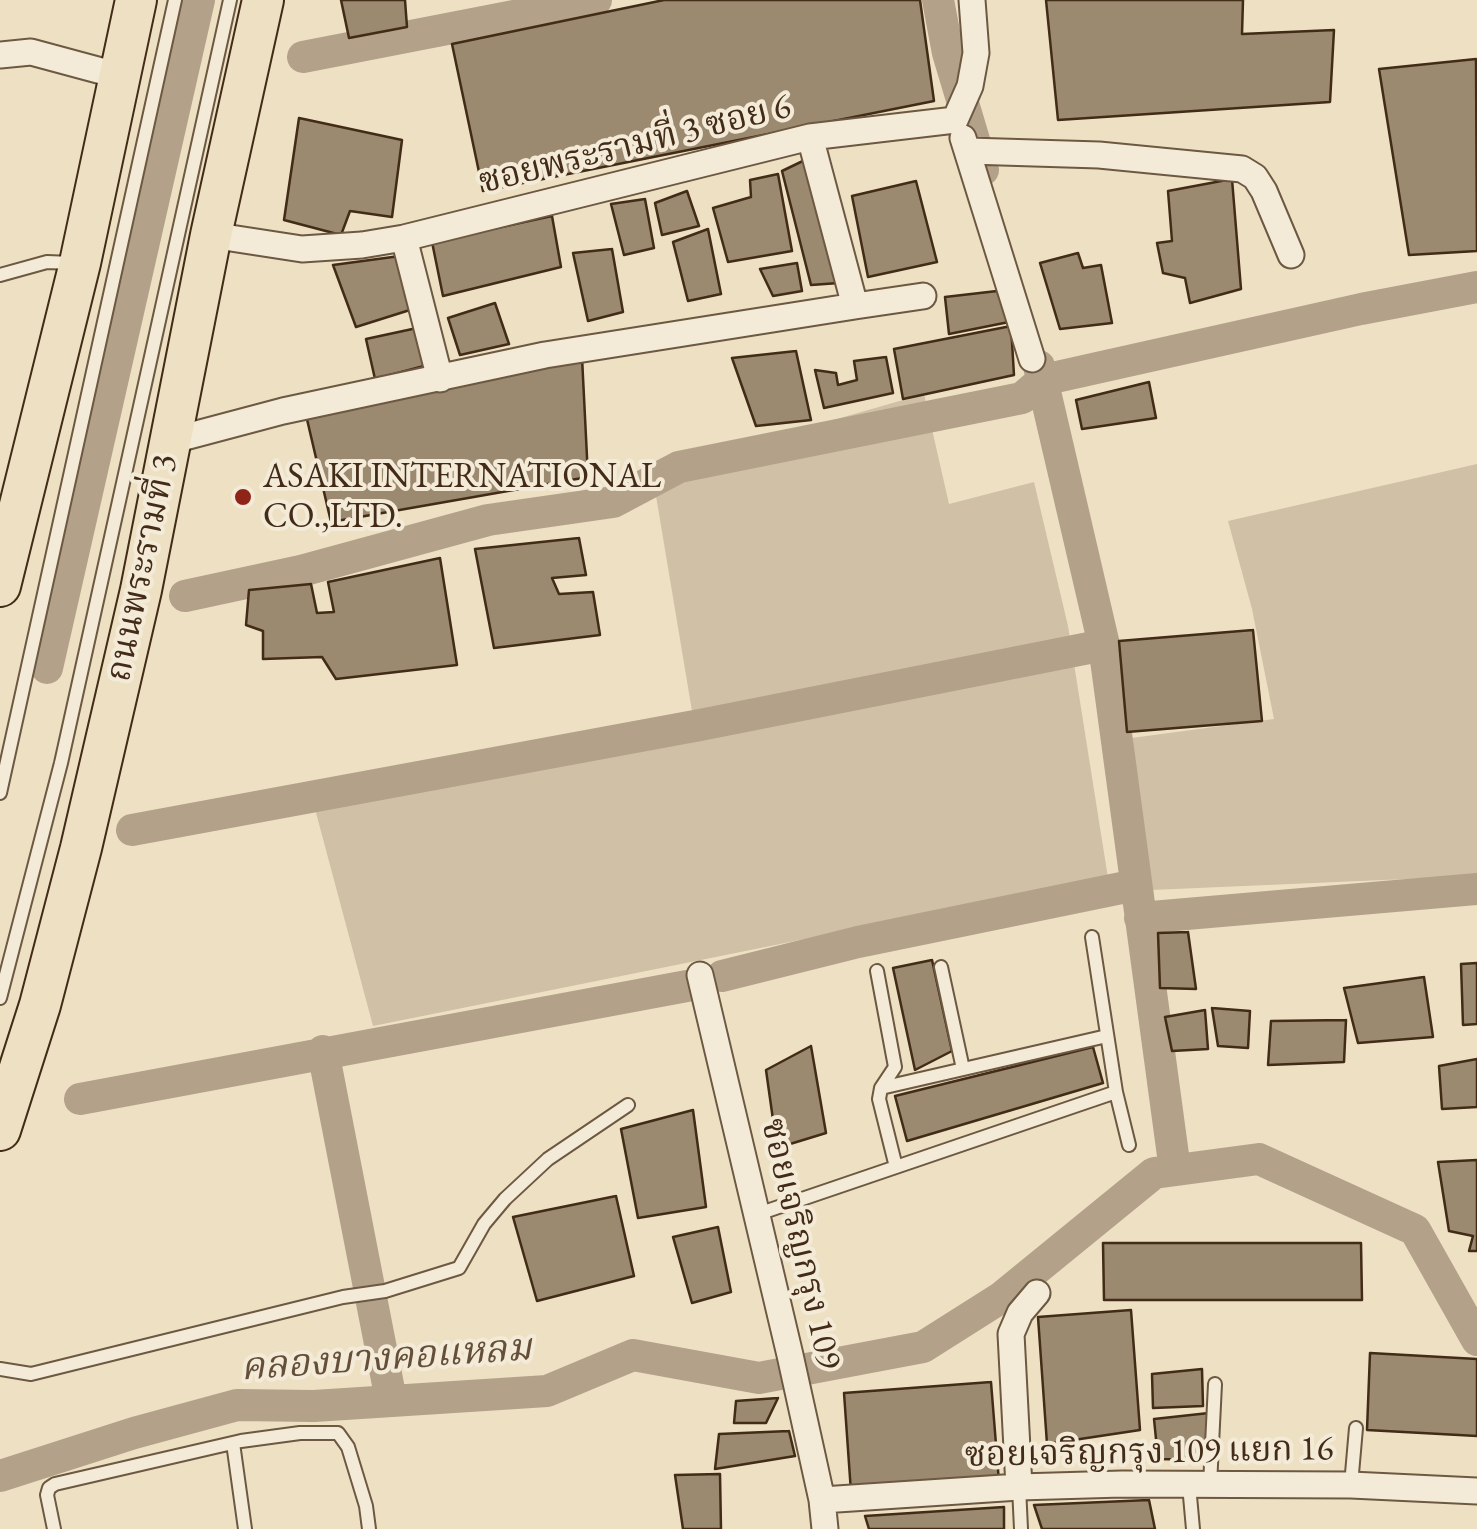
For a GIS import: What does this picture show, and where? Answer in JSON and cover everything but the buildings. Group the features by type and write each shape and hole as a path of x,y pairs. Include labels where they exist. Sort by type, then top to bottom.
{"main road":[{"path":"2,568 80,263 136,0"},
{"name":"ถนนพระรามที่ 3","path":"0,1130 40,1005 81,848 141,590 211,234 263,0"}],"street":[{"path":"972,0 976,53 970,86 957,116 974,152 1032,359"},
{"path":"0,55 31,52 120,76"},
{"name":"ซอยพระรามที่ 3 ซอย 6","path":"211,234 302,249 404,238 810,137 957,116"},
{"path":"810,137 855,306"},
{"path":"974,152 1099,155 1242,169 1264,191 1291,255"},
{"path":"404,238 440,379"},
{"path":"170,441 283,411 545,355 924,296"},
{"name":"ซอยเจริญกรุง 109","path":"700,975 790,1354 822,1500 824,1529"},
{"path":"1019,1487 1011,1334 1020,1313 1037,1293"},
{"name":"ซอยเจริญกรุง 109 แยก 16","path":"822,1500 1019,1487 1352,1484 1477,1492"}],"lane":[{"path":"0,792 175,0"},
{"path":"0,998 61,762 230,0"},
{"path":"0,275 47,262 80,263"},
{"path":"1092,937 1116,1092 1129,1145"},
{"path":"941,967 963,1069"},
{"path":"877,971 894,1054 894,1067 879,1099 896,1166"},
{"path":"881,1088 1107,1036"},
{"path":"758,1214 1116,1092"},
{"path":"0,1369 31,1374 385,1291 460,1268 484,1224 504,1199 548,1159 628,1104"},
{"path":"1193,1529 1215,1384"},
{"path":"1352,1484 1356,1428"},
{"path":"54,1529 47,1495 55,1484 233,1443 300,1433 338,1433 352,1462 369,1529"},
{"path":"233,1443 245,1529"},
{"path":"1019,1487 1021,1529"}],"shaded area":[{"path":"924,394 949,504 1034,482 1068,626 1108,878 373,1026 311,794 694,723 652,472"},
{"path":"1477,464 1477,876 1151,890 1124,739 1274,719 1252,609 1228,521"}],"waterway":[{"path":"47,668 199,0"},
{"path":"303,57 596,0"},
{"path":"938,0 948,53 983,170"},
{"path":"185,596 301,571 488,520 613,502 679,467 1022,398 1043,380 1477,287"},
{"path":"1039,366 1104,645 1175,1170"},
{"path":"132,830 700,725 1104,645"},
{"path":"722,976 858,942 1136,885"},
{"path":"1140,918 1477,889"},
{"path":"80,1099 687,986"},
{"path":"323,1051 391,1400"},
{"name":"คลองบางคอแหลม","path":"0,1476 237,1405 314,1406 547,1391 633,1355 759,1378 923,1347 1002,1297 1154,1173 1259,1159 1415,1230 1477,1340"}],"place":[{"name":"ASAKI INTERNATIONAL CO.,LTD.","path":"243,497"}]}
